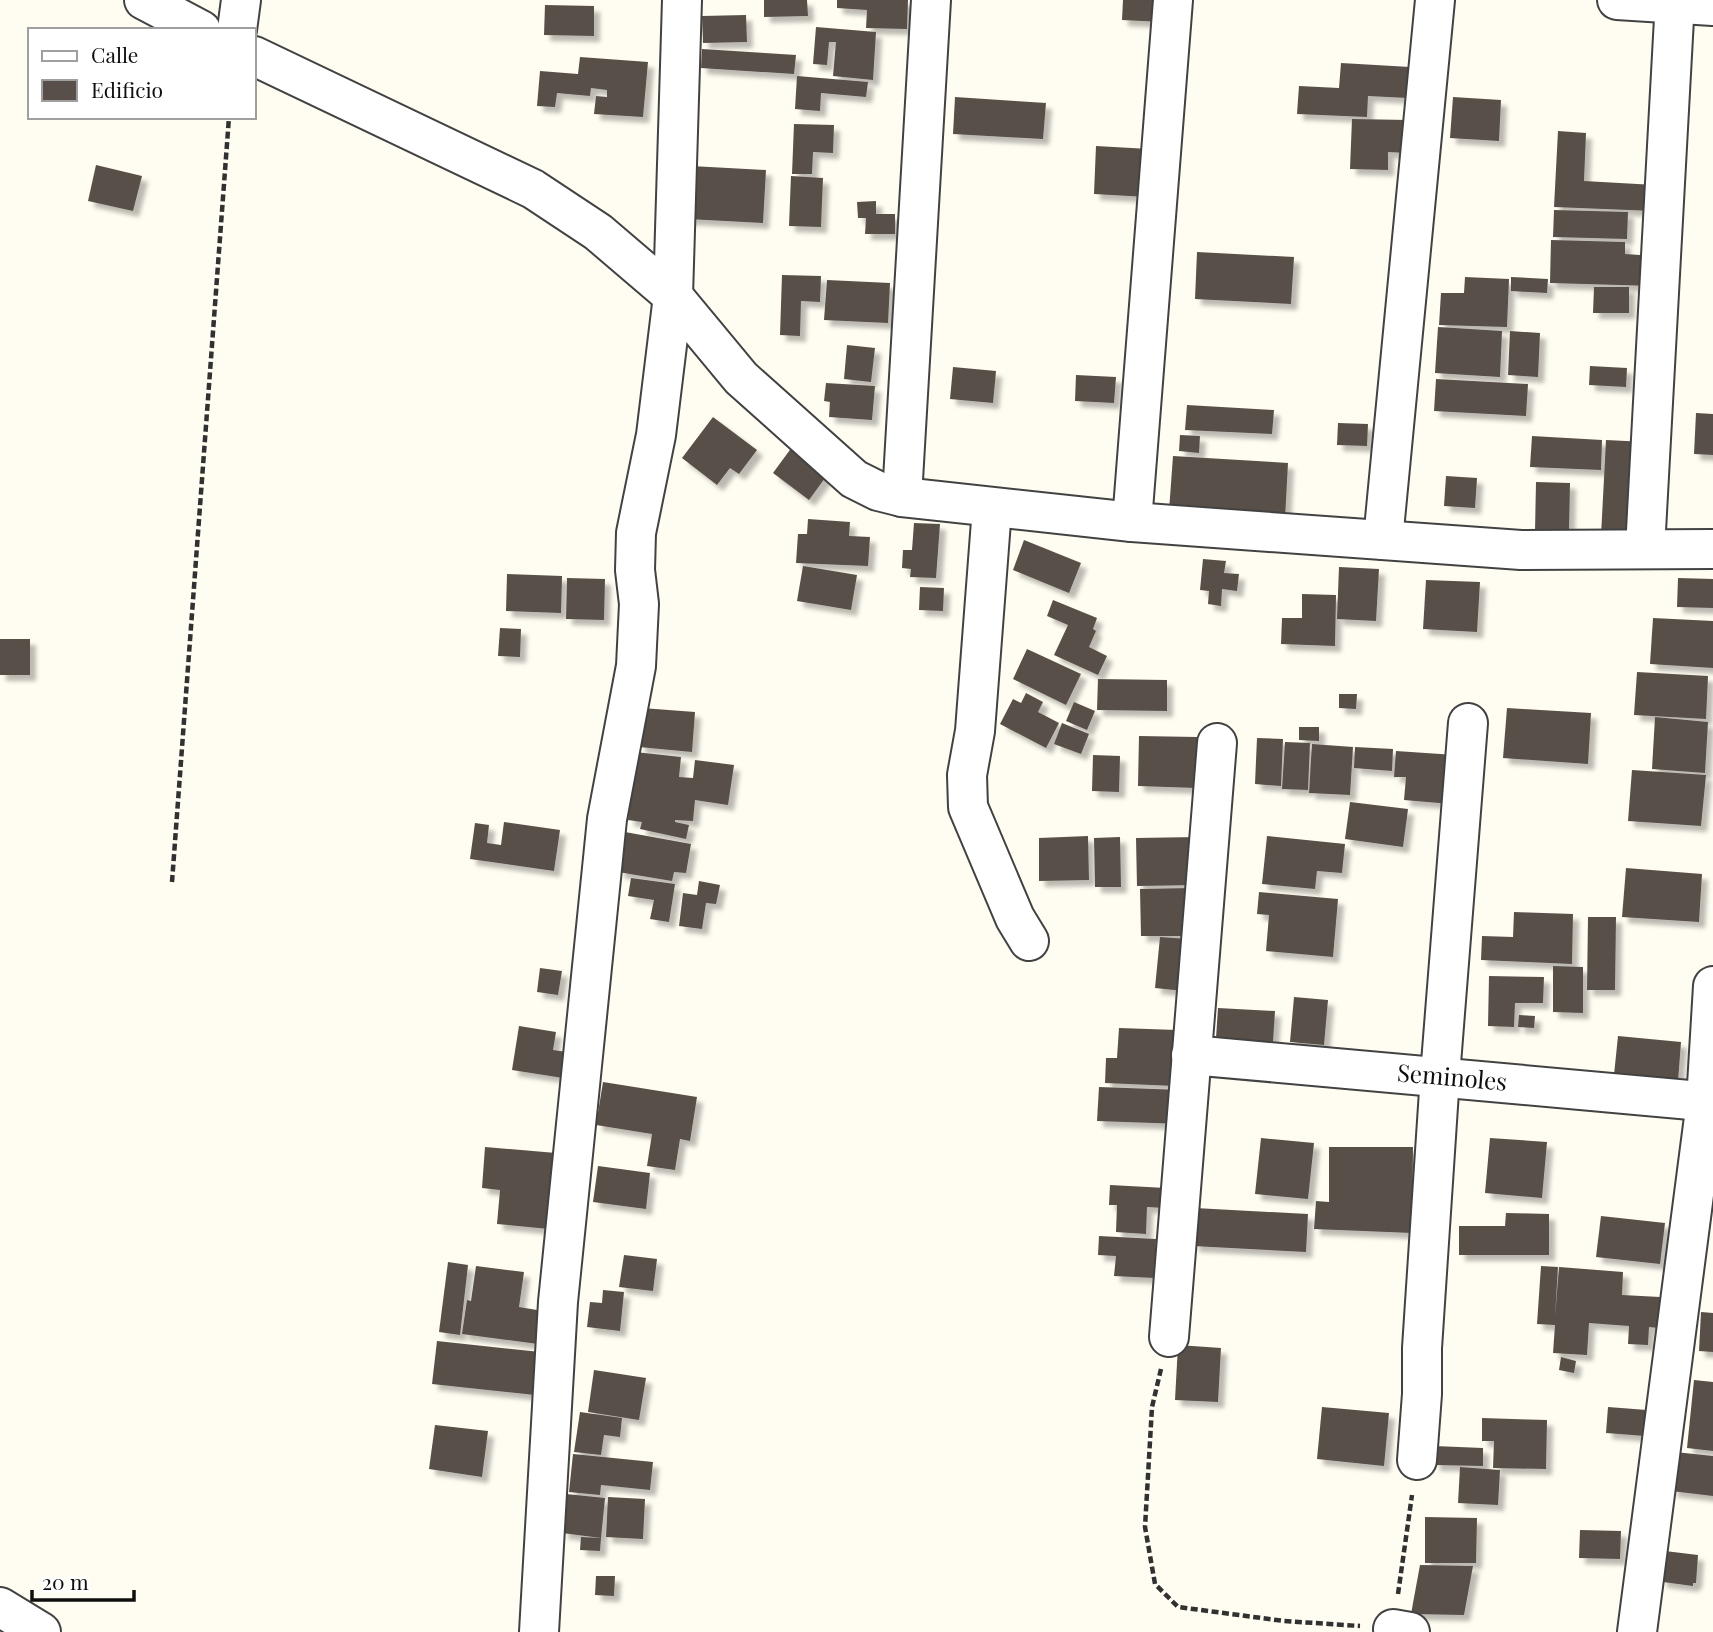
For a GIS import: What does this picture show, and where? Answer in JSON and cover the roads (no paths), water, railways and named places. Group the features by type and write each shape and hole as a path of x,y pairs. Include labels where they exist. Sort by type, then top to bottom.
{"street":[{"path":"144,0 197,28"},
{"path":"237,28 242,0"},
{"path":"539,1632 558,1302 607,819 636,666 639,604 635,570 636,533 656,435 673,296 682,0"},
{"path":"902,497 931,0"},
{"path":"1132,522 1173,0"},
{"path":"1383,540 1435,0"},
{"path":"1617,0 1713,6"},
{"path":"1645,549 1675,2"},
{"path":"256,57 533,189 598,232 673,296 741,378 854,480 878,491 902,497 992,508 1132,522 1521,550 1713,550"},
{"path":"992,508 975,732 967,775 968,807 1015,918 1029,941"},
{"path":"1417,1460 1440,1076 1468,723"},
{"path":"1169,1337 1217,743"},
{"path":"1637,1632 1709,1102 1713,986"},
{"name":"Seminoles","path":"1191,1055 1709,1102"},
{"path":"0,1607 41,1632"}]}
